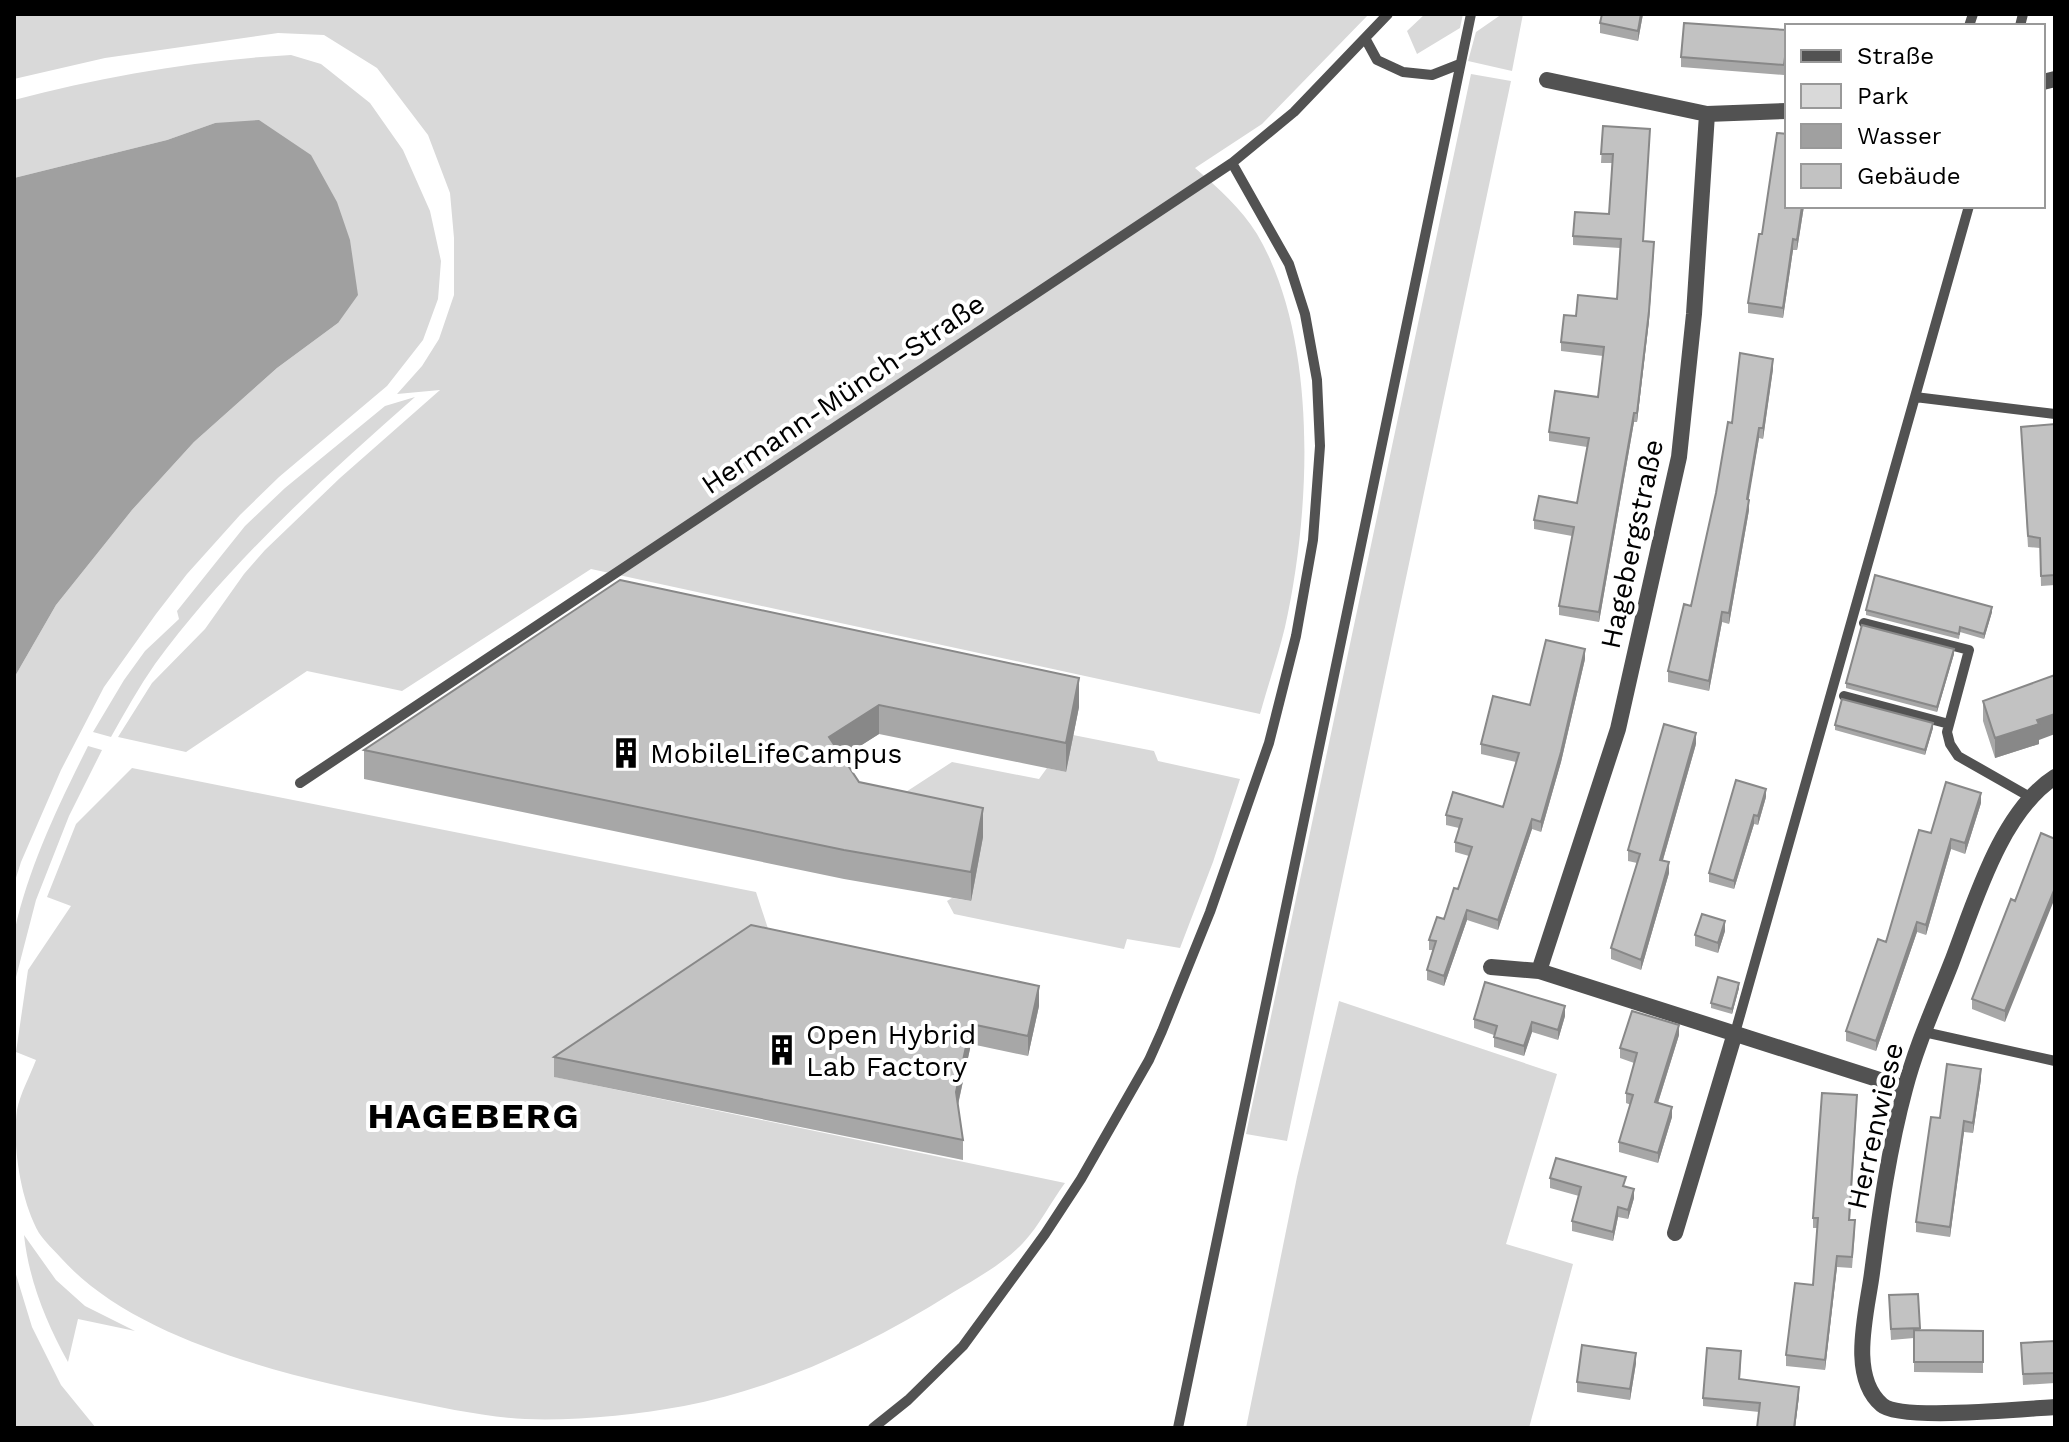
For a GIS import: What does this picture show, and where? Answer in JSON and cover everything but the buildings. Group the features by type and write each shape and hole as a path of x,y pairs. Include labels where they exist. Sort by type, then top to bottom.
{"street":[{"path":"1547,80 1707,114 1785,111"},
{"name":"Hagebergstraße","path":"1539,971 1618,729 1679,457 1694,314 1707,114"},
{"name":"Herrenwiese","path":"2055,777 2030,797 2007,832 1988,870 1905,1088 1876,1246 1862,1353 1863,1376 1869,1392 1885,1408 1912,1413 2055,1407"},
{"path":"1491,967 1539,971 1905,1088"},
{"path":"1675,1233 1735,1033"}],"lane":[{"name":"Hermann-Münch-Straße","path":"300,783 1232,163 1294,112 1388,14"},
{"path":"1178,1428 1471,14"},
{"path":"1365,38 1377,60 1403,72 1432,75 1460,64"},
{"path":"873,1428 908,1400 963,1346 1081,1179 1149,1060 1222,881 1273,728 1296,636 1313,540 1320,446 1317,380 1305,314 1289,264 1232,163"},
{"path":"1735,1033 1968,208"},
{"path":"1915,397 2055,414"},
{"path":"1864,623 1969,650 1947,732 1950,744 1958,756 2030,797"},
{"path":"1844,696 1949,724"},
{"path":"1924,1032 2055,1061"}],"green space":[{"path":"14,14 1369,14 1262,124 1195,168 1221,191 1257,234 1277,276 1291,323 1300,374 1304,479 1300,531 1285,627 1260,714 591,569 402,691 307,671 186,752 118,737 152,683 205,629 265,550 340,478 440,390 397,394 422,366 439,339 454,295 450,193 428,135 377,68 324,35 278,33 105,58 14,79"},
{"path":"1425,14 1463,14 1460,28 1417,54 1407,31"},
{"path":"1502,14 1523,14 1512,71 1468,61 1476,32"},
{"path":"291,55 321,64 370,103 403,150 430,211 441,261 438,299 423,340 387,386 279,477 240,515 156,614 104,687 61,770 14,884 14,678 56,605 132,510 194,442 277,368 338,323 215,123 167,140 14,178 14,100 151,70"},
{"path":"1471,74 1511,81 1287,1141 1246,1134"},
{"path":"415,397 278,523 214,591 155,664 111,737 93,732 145,651 179,619 177,611 245,526 285,488 385,406"},
{"path":"1073,735 1154,751 1158,761 1240,779 1180,948 1127,939 1124,949 954,914 947,901 952,898 971,901 872,814 952,762 1039,779 1047,768 1066,772"},
{"path":"88,746 102,750 69,816 36,900 14,985 13,942 28,882"},
{"path":"132,768 756,892 775,950 555,1077 1065,1183 1023,1243 989,1270 921,1312 856,1347 790,1376 684,1406 564,1419 478,1414 312,1380 218,1352 173,1334 93,1287 44,1240 27,1205 19,1173 16,1140 18,1104 36,1060 16,1052 28,970 71,906 47,897 76,824"},
{"path":"1339,1001 1557,1074 1506,1244 1573,1264 1529,1428 1246,1428 1297,1177"},
{"path":"24,1235 56,1280 85,1306 135,1331 78,1319 68,1362 40,1301"},
{"path":"14,1268 32,1327 61,1385 96,1428 14,1428"}],"water":[{"path":"259,120 311,155 337,202 350,240 358,295 338,323 277,368 194,442 132,510 56,605 14,678 14,178 167,140 215,123"}],"place":[{"name":"MobileLifeCampus","path":"626,753"},
{"name":"Open Hybrid Lab Factory","path":"782,1050"}],"district":[{"name":"HAGEBERG","path":"474,1116"}]}
